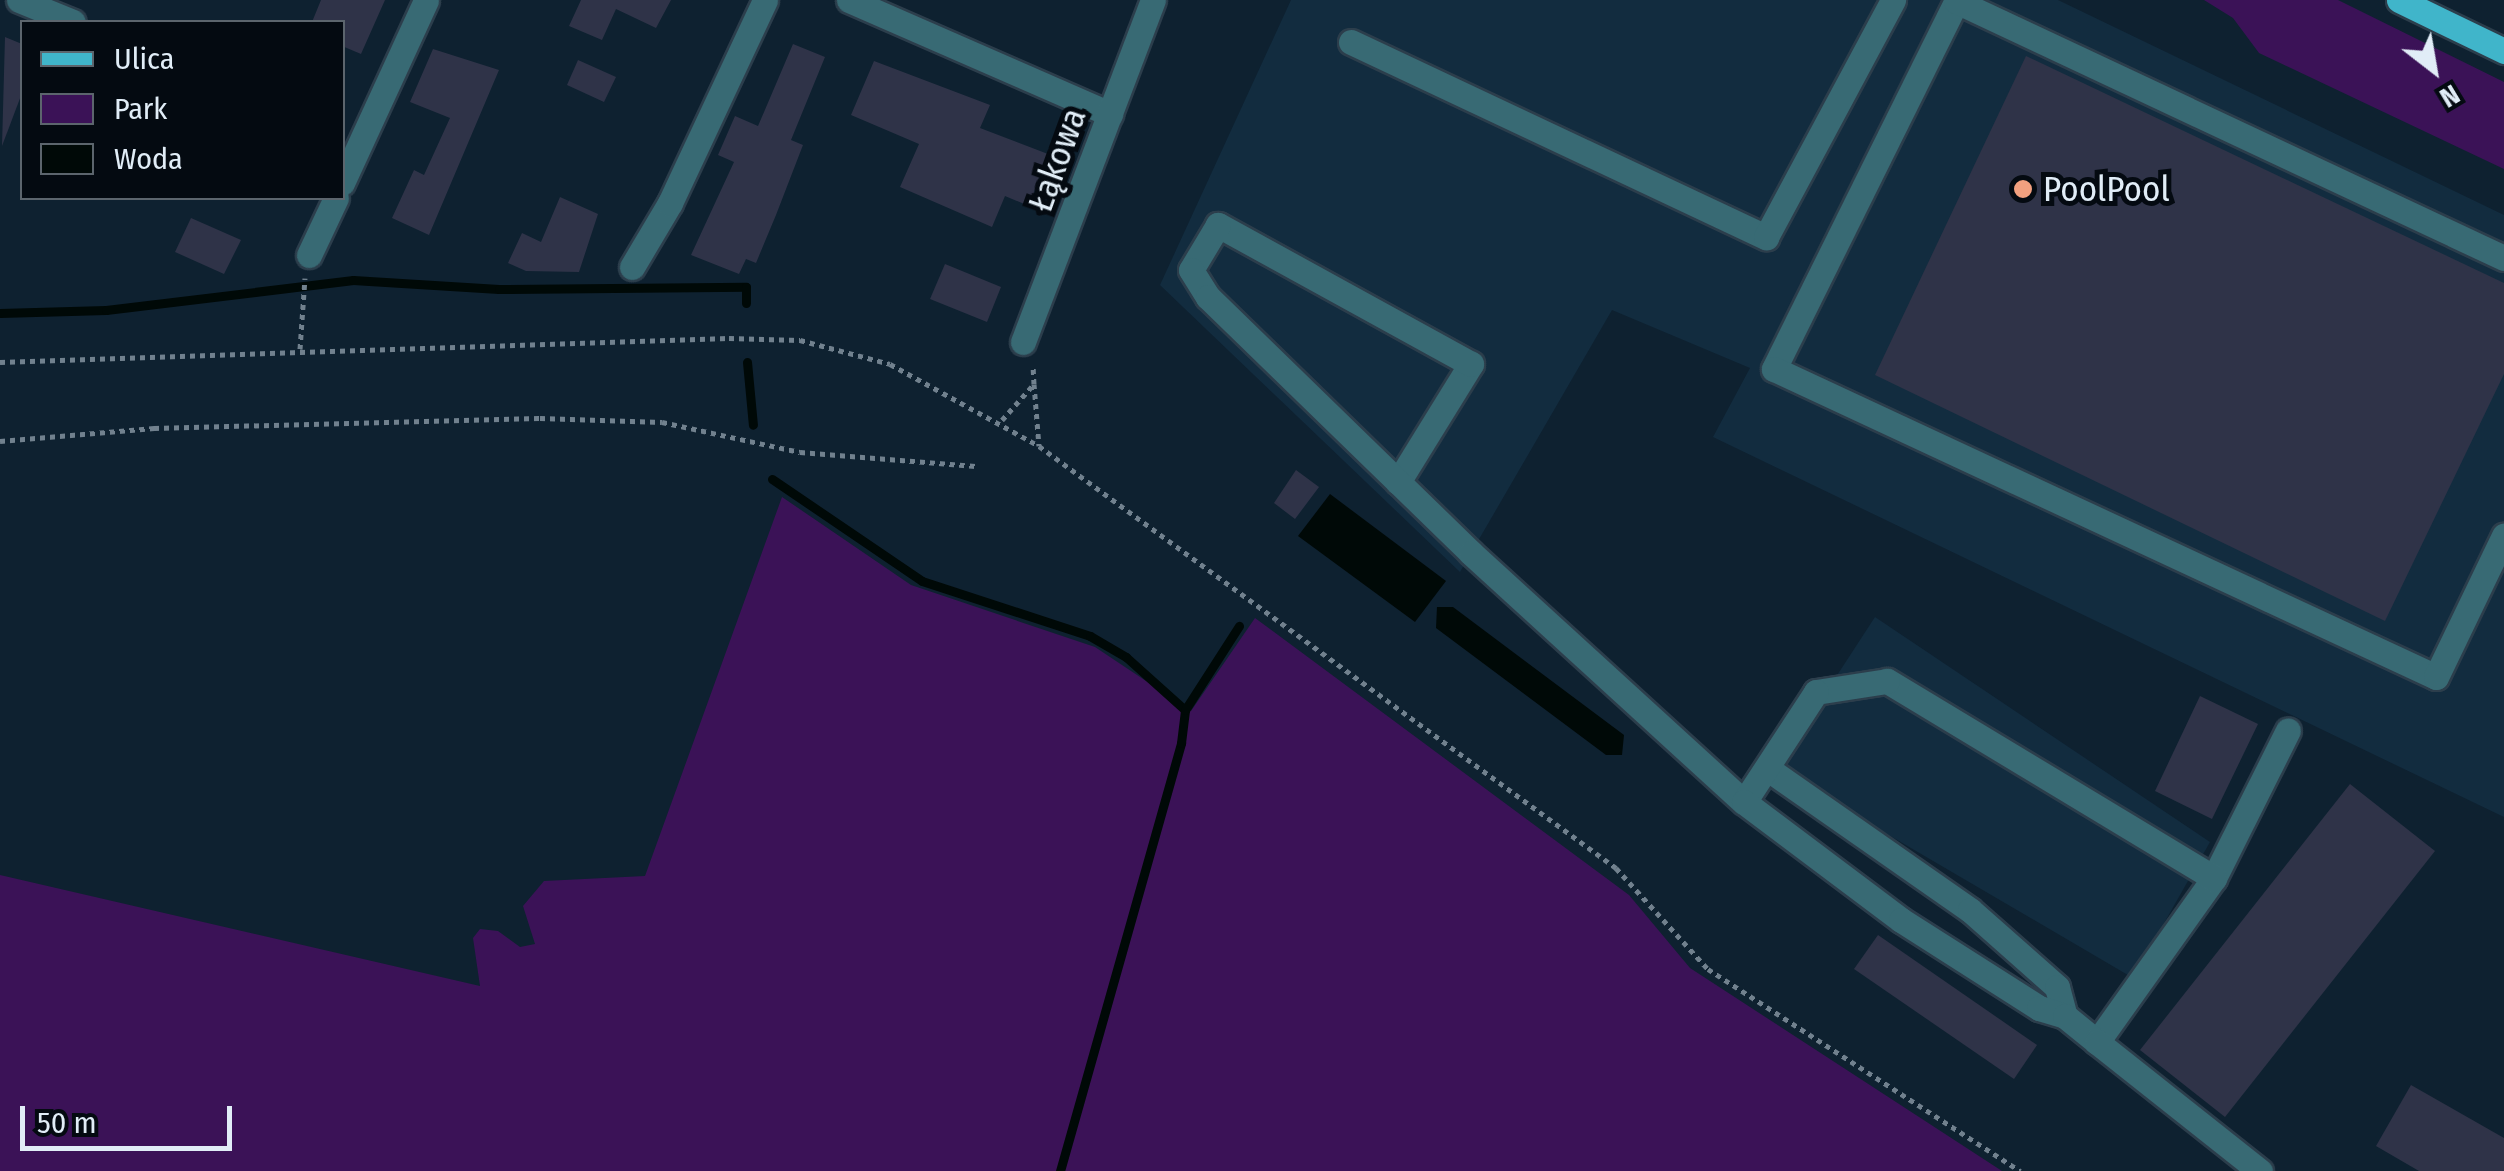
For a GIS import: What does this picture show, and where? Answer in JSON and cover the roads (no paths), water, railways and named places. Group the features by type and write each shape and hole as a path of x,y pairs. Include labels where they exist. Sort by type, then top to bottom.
{"main road":[{"path":"2398,0 2504,51"}],"street":[{"path":"0,11 4,0"},
{"path":"19,0 68,20"},
{"path":"345,176 426,0"},
{"path":"632,267 670,203 765,0"},
{"path":"849,0 1110,114"},
{"name":"Łąkowa","path":"1023,342 1153,0"},
{"path":"1351,42 1766,237 1893,0"},
{"path":"2504,258 1956,1 1774,369 2436,677 2504,536"},
{"path":"307,268 335,200"},
{"path":"1398,482 1471,364 1218,225 1191,270 1208,297 1398,482 1744,802 1901,920 2039,1008 2065,1016 2260,1171"},
{"path":"1744,802 1816,692 1887,681 2214,878"},
{"path":"2098,1042 2214,878 2288,730"},
{"path":"1768,769 1970,910 2057,987 2065,1016"}],"water":[{"path":"1330,494 1446,581 1415,622 1298,536"},
{"path":"1437,607 1453,607 1624,735 1622,755 1606,755 1436,628"}],"waterway":[{"path":"0,313 106,310 353,280 499,289 746,287 746,303"},
{"path":"747,362 753,425"},
{"path":"772,479 922,581 1090,636 1126,657 1185,710"},
{"path":"1060,1171 1181,743 1185,710 1239,626"}],"place":[{"name":"PoolPool","path":"2023,189"}]}
